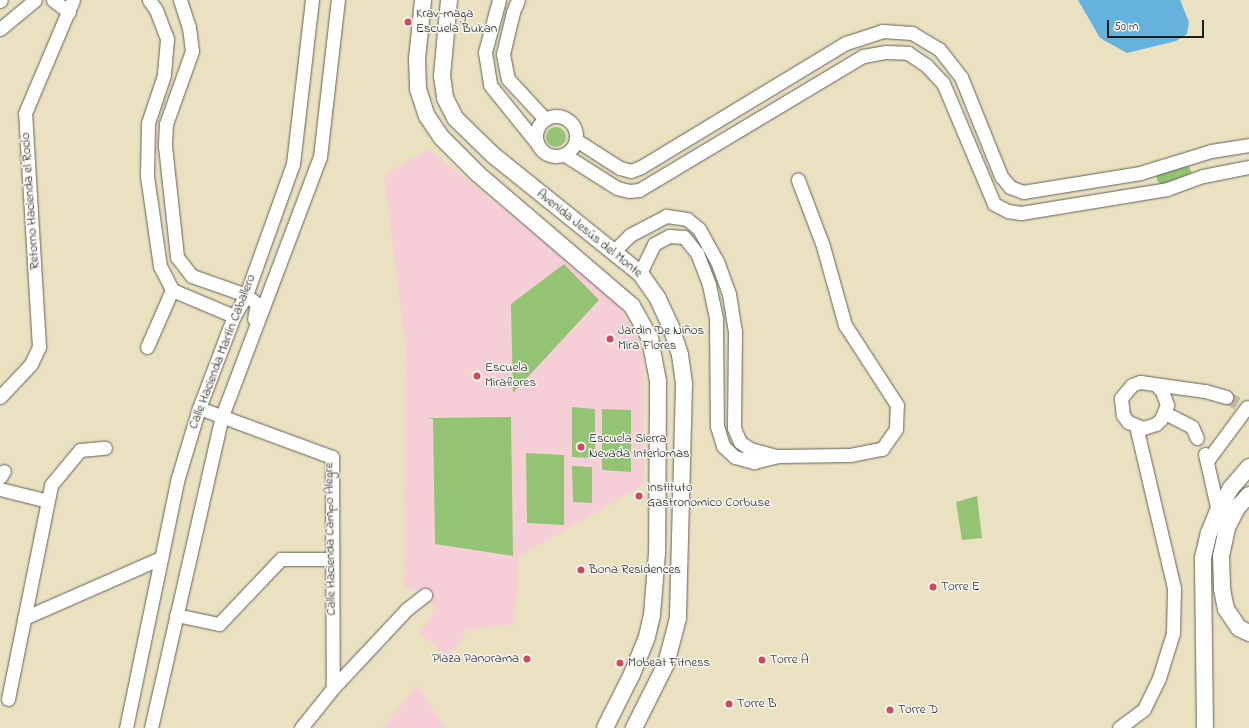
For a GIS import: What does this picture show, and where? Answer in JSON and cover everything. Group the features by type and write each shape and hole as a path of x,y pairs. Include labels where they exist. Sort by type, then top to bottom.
{"main road":[{"name":"Avenida Jesús del Monte","path":"423,0 417,59 418,89 427,116 440,137 478,174 632,306 650,339 658,381 657,553 652,615 647,637 632,674 605,728"},
{"name":"Avenida Jesús del Monte","path":"449,0 442,76 445,98 455,118 493,156 640,274 657,296 671,327 680,355 684,385 678,618 666,664 634,728"},
{"path":"1206,728 1204,558 1209,533 1218,511 1231,488 1249,466"},
{"path":"1249,496 1237,508 1227,528 1221,556 1222,589 1226,609 1239,628 1249,633"}],"street":[{"path":"1,26 35,0"},
{"path":"53,0 71,6"},
{"path":"149,0 156,10 167,39 164,75 148,123 147,176 160,266 172,290 234,316"},
{"path":"180,0 189,27 192,51 166,124 165,146 177,257 192,276 246,295 257,304 244,359"},
{"name":"Calle Hacienda Martín Caballero","path":"126,728 178,481 199,408 234,316 246,295 293,164 312,0"},
{"name":"Calle Hacienda Martín Caballero","path":"151,728 222,416 320,157 338,0"},
{"path":"498,0 485,52 490,85 543,152 554,157 565,155 617,188 629,191 639,190 863,56 885,52 908,53 926,64 942,83 994,204 1008,211 1021,213 1167,189 1215,173 1249,167"},
{"path":"518,0 513,12 503,54 508,79 545,119"},
{"name":"Retorno Hacienda el Rocío","path":"0,397 31,364 40,347 25,113 71,6"},
{"path":"576,140 620,168 631,171 641,167 846,43 882,31 912,33 939,49 961,77 1001,176 1010,187 1023,192 1140,173 1182,158 1249,145"},
{"path":"537,143 536,134 545,119 556,116 568,119 575,129 576,140 565,155"},
{"path":"1182,158 1188,160 1195,171 1190,182"},
{"path":"1160,165 1153,177 1155,183 1167,189"},
{"path":"640,274 650,251 662,239 676,235 684,237 689,242 702,266 716,319 718,426 723,446 735,457 754,462 778,456 867,453 882,449 896,429 897,405 845,325 823,246 798,180"},
{"path":"613,252 630,235 666,216 687,219 699,229 717,261 729,294 735,331 734,428 740,442 750,449 778,456"},
{"path":"147,347 172,290"},
{"path":"1156,385 1166,398 1165,413 1156,424 1150,427 1136,426 1123,415 1121,407 1123,394 1132,385 1140,382 1205,391 1226,397"},
{"path":"1218,511 1206,457 1245,406"},
{"name":"Calle Hacienda Campo Alegre","path":"199,408 332,458 333,688"},
{"path":"1165,413 1192,427 1197,438"},
{"path":"1119,728 1144,709 1159,678 1173,633 1174,588 1136,426"},
{"path":"8,699 51,485 80,450 105,448"},
{"path":"0,488 48,501"},
{"path":"24,618 161,558"},
{"path":"176,616 219,624 281,559 332,559"},
{"path":"300,728 333,688 407,609 425,595"}],"shaded area":[{"name":"Escuela Miraflores","path":"429,149 567,260 618,305 639,342 644,355 644,485 519,556 515,624 468,630 448,657 419,633 432,615 434,608 431,598 426,592 404,588 405,342 384,175"},
{"path":"417,685 445,728 383,728"}],"green space":[{"path":"556,127 563,130 566,137 563,144 556,147 549,144 546,137 549,130"},
{"path":"1187,163 1192,173 1161,185 1157,180 1156,174"},
{"path":"564,264 599,300 513,393 511,304"},
{"path":"572,407 595,409 595,458 572,457"},
{"path":"602,409 631,410 631,472 602,470"},
{"path":"511,417 513,556 435,544 433,419 427,418"},
{"path":"526,453 564,455 564,525 527,523"},
{"path":"572,466 592,467 592,503 573,502"},
{"path":"977,496 982,538 962,540 956,502"}],"water":[{"path":"1078,0 1180,0 1189,22 1187,34 1176,41 1127,53 1100,38"}],"tunnel":[{"path":"1226,397 1240,404"}],"place":[{"name":"Krav-maga Escuela Bukan","path":"408,22"},
{"name":"Jardin De Niños Mira Flores","path":"610,339"},
{"name":"Escuela Miraflores","path":"477,376"},
{"name":"Escuela Sierra Nevada Interlomas","path":"581,447"},
{"name":"Instituto Gastronomico Corbuse","path":"639,496"},
{"name":"Bona Residences","path":"581,570"},
{"name":"Torre E","path":"933,587"},
{"name":"Plaza Panorama","path":"527,659"},
{"name":"Torre A","path":"762,660"},
{"name":"Mobeat Fitness","path":"620,663"},
{"name":"Torre B","path":"729,704"},
{"name":"Torre D","path":"890,710"}]}
